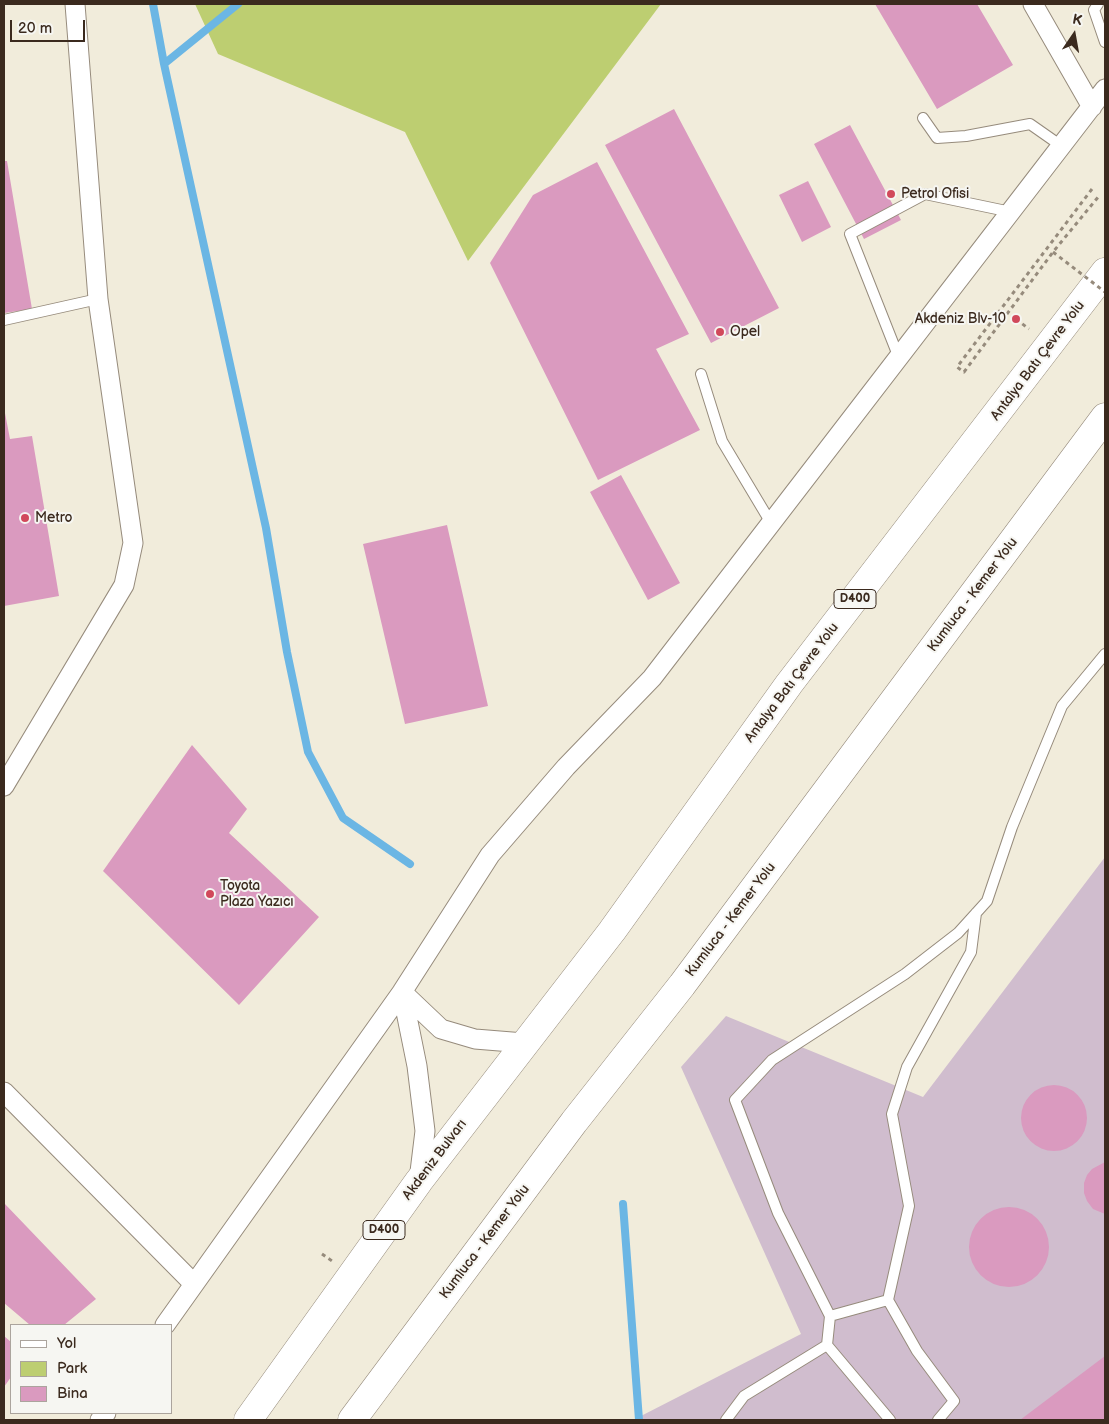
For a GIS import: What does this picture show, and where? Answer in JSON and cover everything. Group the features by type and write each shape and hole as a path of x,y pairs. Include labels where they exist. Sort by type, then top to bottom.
{"highway":[{"name":"Antalya Batı Çevre Yolu","path":"612,931 789,684 1105,272"},
{"name":"Kumluca - Kemer Yolu","path":"352,1420 574,1122 682,986 1105,417"},
{"name":"Akdeniz Bulvarı","path":"248,1420 419,1181 612,931"}],"street":[{"path":"4,786 124,585 133,543 98,299 75,4"},
{"path":"1033,4 1092,107"},
{"path":"166,1324 402,992 490,855 566,767 652,678 1011,212 1060,145 1105,89"},
{"path":"402,992 441,1029 475,1038 524,1043"},
{"path":"402,992 417,1066 425,1131 419,1181"},
{"path":"4,1092 194,1284"}],"lane":[{"path":"1098,4 1094,10 1105,42"},
{"path":"923,118 937,138 966,136 1030,124 1060,145"},
{"path":"899,358 850,234 925,194 1011,212"},
{"path":"4,320 98,299"},
{"path":"701,374 722,441 772,523"},
{"path":"890,1420 827,1345 830,1316 778,1213 735,1100 772,1060 905,974 958,933 987,901 1012,826 1062,706 1105,654"},
{"path":"938,1420 954,1401 917,1352 888,1300 909,1206 892,1114 907,1067 970,952 976,913"},
{"path":"830,1316 888,1300"},
{"path":"726,1420 744,1396 827,1345"}],"path":[{"path":"1092,189 957,367 964,372 1053,252 1099,196"},
{"path":"1053,252 1105,292"}],"shaded area":[{"path":"1105,857 1105,1420 640,1420 639,1417 801,1334 681,1067 726,1016 923,1097"}],"green space":[{"path":"195,4 661,4 468,261 405,132 218,54"}],"building":[{"path":"875,4 977,4 1013,65 937,109"},
{"path":"674,109 779,308 711,343 605,145"},
{"path":"850,125 901,220 864,239 814,144"},
{"path":"4,161 7,161 32,309 4,313"},
{"path":"597,162 689,334 656,349 700,430 598,480 490,263 533,195"},
{"path":"808,181 831,227 802,242 779,195"},
{"name":"Metro","path":"4,408 10,439 32,436 59,596 4,606"},
{"path":"621,475 680,583 648,600 590,492"},
{"path":"447,525 488,706 405,724 363,544"},
{"name":"Toyota Plaza Yazıcı","path":"192,745 247,809 229,833 319,917 239,1005 103,871"},
{"path":"1054,1085 1067,1088 1077,1095 1084,1105 1087,1118 1084,1131 1077,1141 1067,1148 1054,1151 1041,1148 1031,1141 1024,1131 1021,1118 1024,1105 1031,1095 1041,1088"},
{"path":"1105,1162 1105,1214 1093,1209 1087,1201 1084,1193 1084,1183 1092,1169"},
{"path":"4,1203 96,1299 65,1324 29,1324 4,1303"},
{"path":"1001,1207 1017,1207 1038,1218 1049,1239 1049,1255 1038,1276 1017,1287 1001,1287 987,1281 975,1269 969,1255 969,1239 975,1225 987,1213"},
{"path":"4,1336 10,1341 10,1378 4,1387"},
{"path":"1105,1356 1105,1420 1020,1420"}],"waterway":[{"path":"153,4 164,64"},
{"path":"238,4 164,64 266,528 287,652 308,752 343,818 410,864"},
{"path":"623,1204 639,1420"}],"place":[{"name":"Petrol Ofisi","path":"891,194"},
{"name":"Akdeniz Blv-10","path":"1016,319"},
{"name":"Opel","path":"720,332"},
{"name":"Metro","path":"25,518"},
{"name":"Toyota Plaza Yazıcı","path":"210,894"}]}
